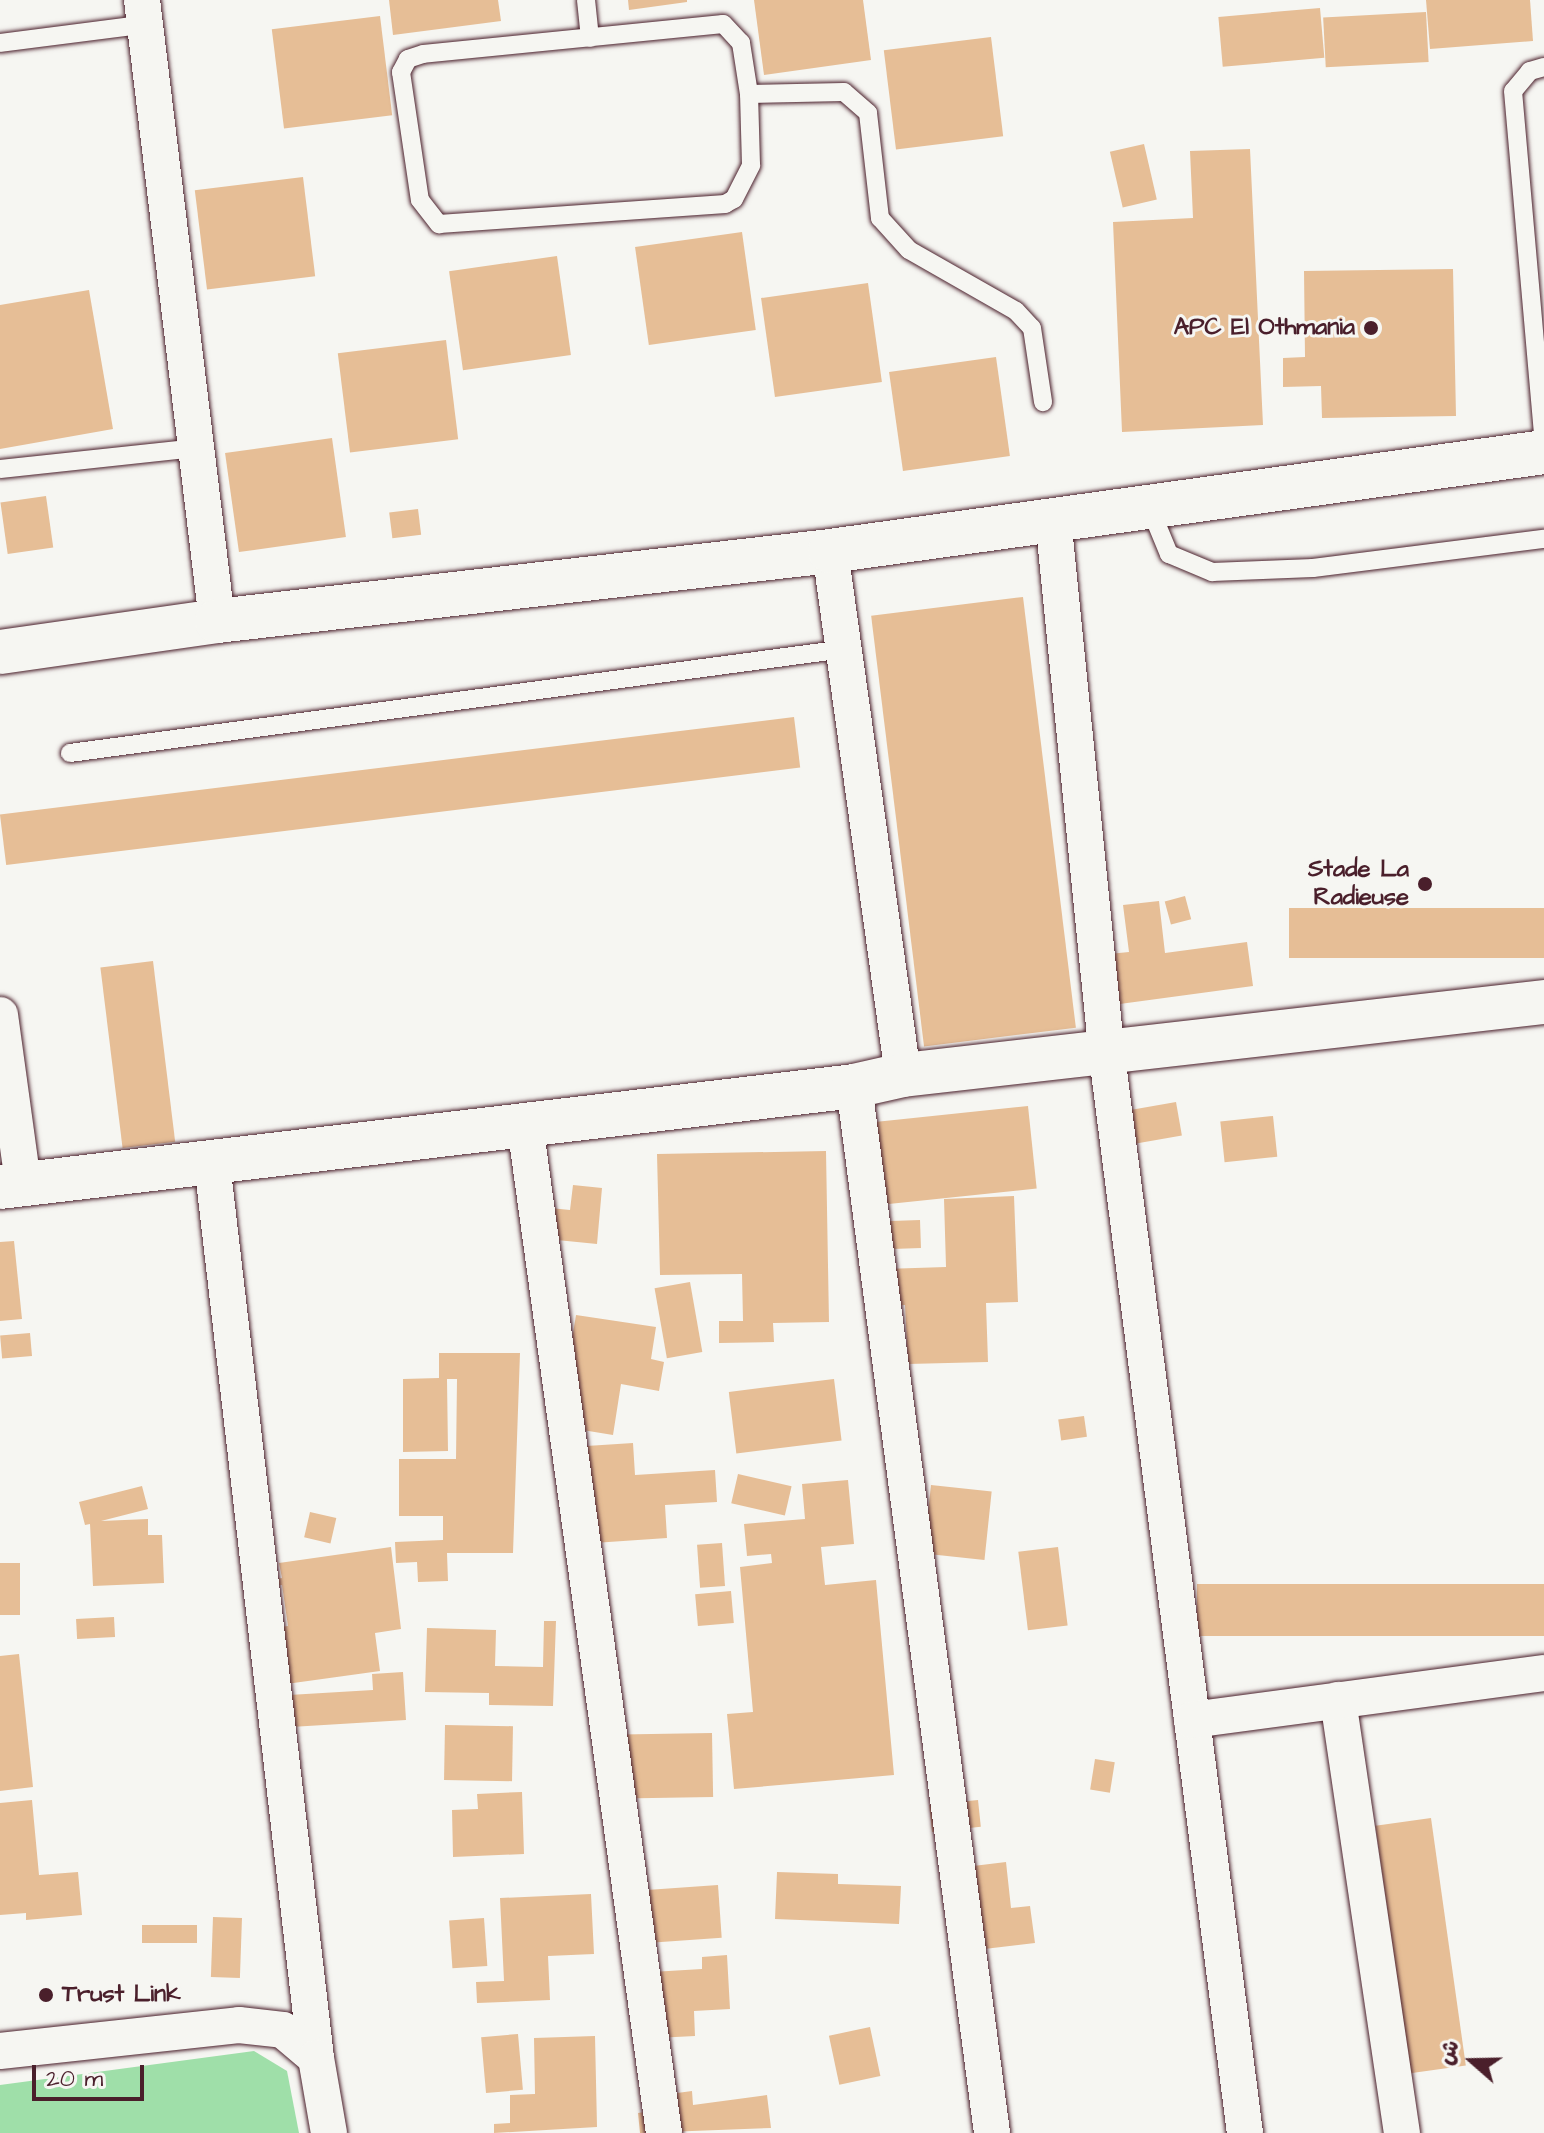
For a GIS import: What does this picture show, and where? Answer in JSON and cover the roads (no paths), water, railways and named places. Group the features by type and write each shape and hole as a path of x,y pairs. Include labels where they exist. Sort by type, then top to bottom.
{"street":[{"path":"146,12 217,621"},
{"path":"0,652 217,621 830,551 1544,452"},
{"path":"1053,518 1107,1056 1245,2133"},
{"path":"830,551 903,1075"},
{"path":"0,1015 12,1186 854,1086 903,1075 1107,1056 1544,1002"},
{"path":"854,1086 992,2133"},
{"path":"525,1125 664,2133"},
{"path":"212,1163 316,2058 329,2133"},
{"path":"1192,1720 1544,1673"},
{"path":"1338,1700 1402,2133"},
{"path":"0,2051 239,2025 283,2030 316,2058"}],"lane":[{"path":"586,0 590,38"},
{"path":"0,43 146,12"},
{"path":"723,24 741,43 749,94 751,165 734,199 725,204 439,224 429,217 420,200 401,72 408,59 723,24"},
{"path":"1544,67 1530,71 1513,91 1544,443"},
{"path":"749,94 844,92 861,102 868,113 880,218 909,250 1016,311 1032,328 1043,402"},
{"path":"0,469 198,448"},
{"path":"1149,505 1169,554 1212,572 1313,568 1544,539"},
{"path":"70,753 844,649"}],"place":[{"name":"APC El Othmania","path":"1371,328"},
{"name":"Stade La Radieuse","path":"1425,884"},
{"name":"Trust Link","path":"46,1995"}]}
